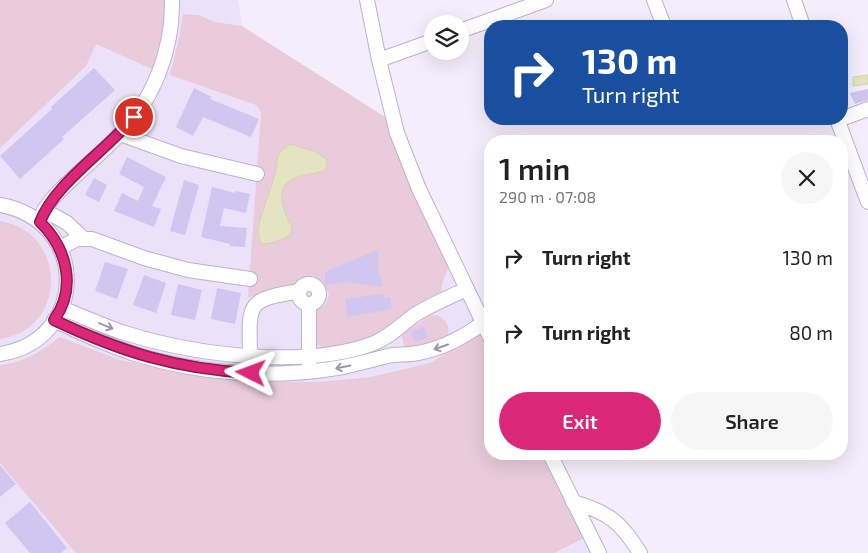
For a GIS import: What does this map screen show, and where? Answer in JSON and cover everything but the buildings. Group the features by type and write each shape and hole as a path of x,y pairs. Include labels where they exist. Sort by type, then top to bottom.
{"street":[{"path":"42,216 63,187 120,134 145,101 165,56 171,30 172,0"},
{"path":"58,314 94,339 135,354 178,365 265,374 309,372 364,363 391,355 411,354 440,347 467,334 483,323 416,181 397,133 367,0"},
{"path":"491,20 546,0"},
{"path":"654,0 662,20"},
{"path":"794,0 801,20"},
{"path":"469,28 484,22"},
{"path":"379,60 424,45"},
{"path":"848,116 868,109"},
{"path":"120,134 181,156 257,174"},
{"path":"848,147 868,202"},
{"path":"0,205 67,223 84,238"},
{"path":"0,354 18,350 28,345 46,331 58,314 66,288 66,268 60,248 48,230 42,216"},
{"path":"60,248 72,241 84,238 92,239 144,258 188,270 250,279"},
{"path":"250,355 249,323 254,306 268,296 300,290 308,284 315,287 319,294 316,301 309,304 309,372"},
{"path":"58,314 167,344 206,351 250,355 309,356 344,353 384,338 415,315 450,296 468,289"},
{"path":"384,338 391,355"},
{"path":"553,460 599,553"},
{"path":"574,502 605,512 617,523 640,553"}],"shaded area":[{"path":"0,0 238,0 242,27 393,122 441,244 484,340 484,460 544,460 591,553 0,553"},
{"path":"0,0 165,0 166,22 152,69 96,44 86,66 0,148"},
{"path":"183,14 198,15 215,22 242,26 393,122 450,264 442,284 442,297 400,317 368,341 329,348 317,345 315,341 317,309 326,304 329,294 321,280 313,276 304,278 295,288 248,297 261,112 256,105 170,75"},
{"path":"868,75 868,84 853,86 853,77"},
{"path":"290,144 316,152 326,159 327,166 323,172 299,176 287,183 283,189 282,196 284,209 292,228 291,233 278,241 263,244 260,242 258,232 260,220 275,175 278,157 281,151"},
{"path":"0,221 22,229 38,243 48,261 51,280 48,300 38,318 22,332 0,339"},
{"path":"437,315 448,325 446,339 432,344 405,348 401,334 430,316"},
{"path":"480,333 484,341 484,460 544,460 584,538 554,553 76,553 0,463 0,365 25,359 39,352 60,337 120,360 193,374 269,382 321,382 371,377 430,363"}],"route":[{"path":"134,117 120,134 63,187 44,210 40,222 55,239 60,248 64,258 67,278 61,308 54,320 94,339 135,354 178,365 251,373"}]}
